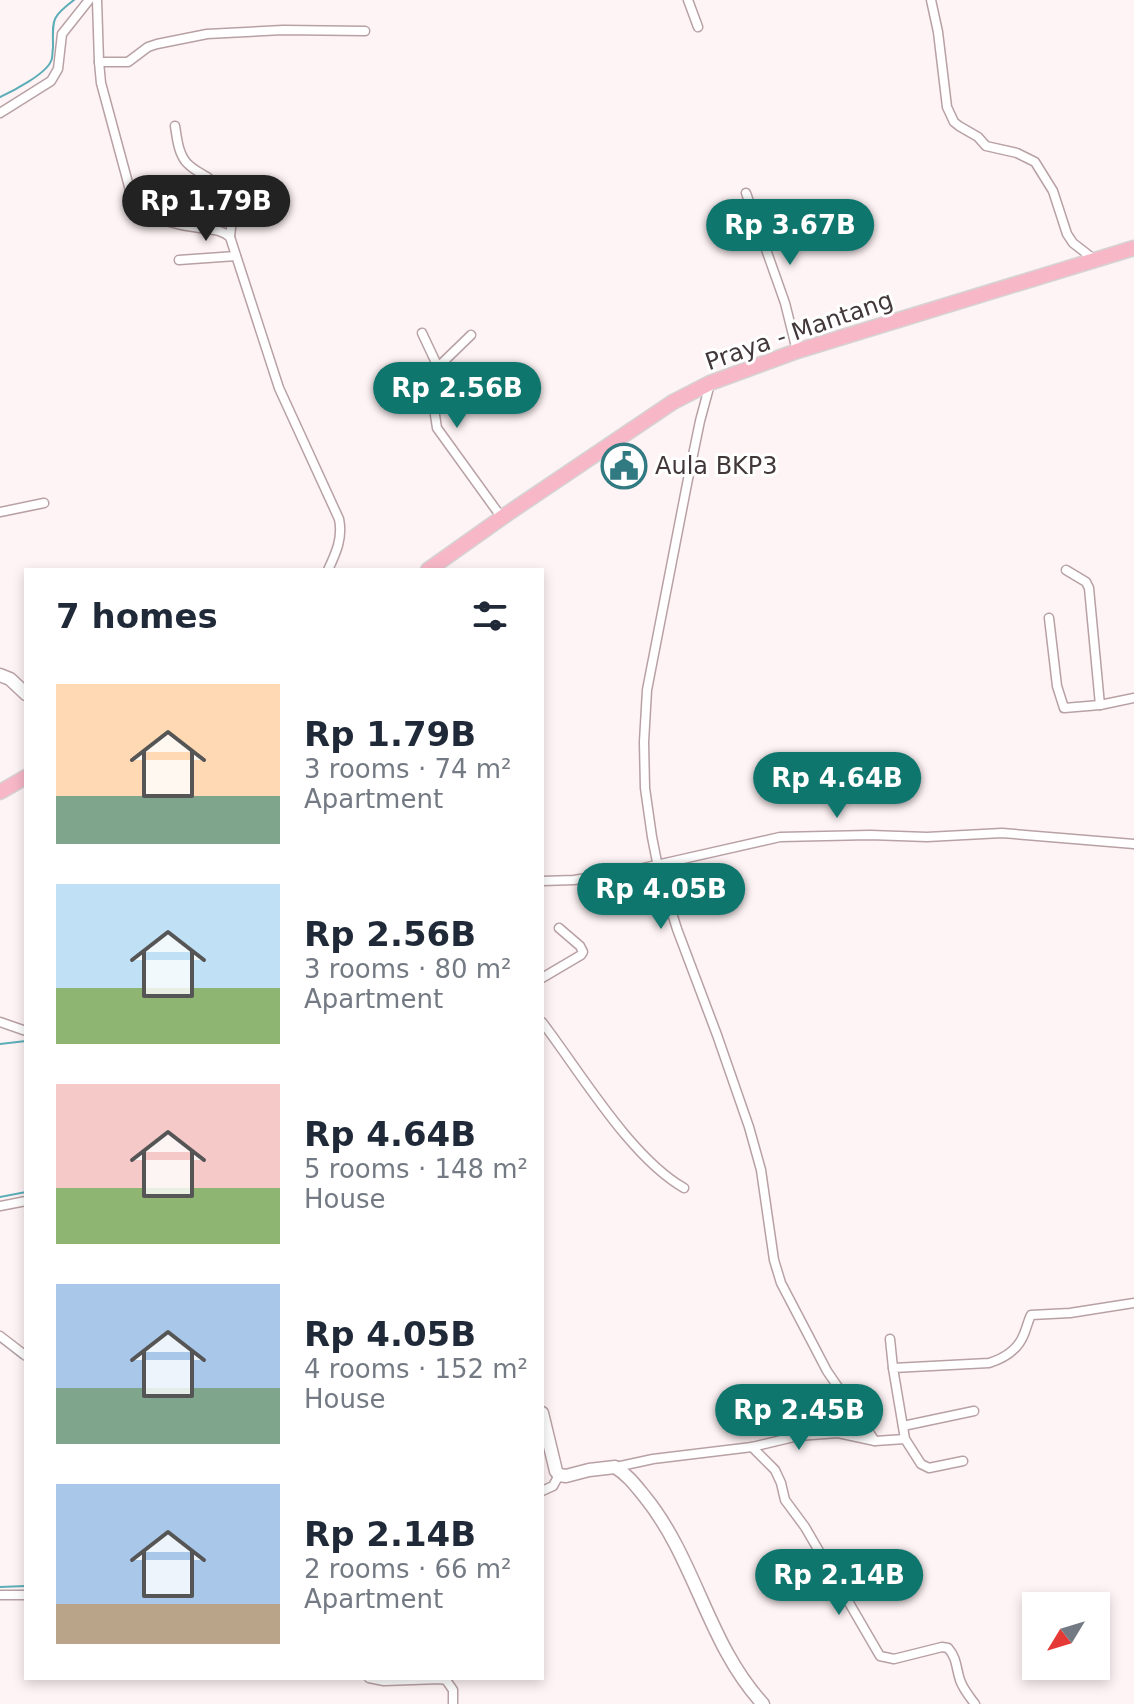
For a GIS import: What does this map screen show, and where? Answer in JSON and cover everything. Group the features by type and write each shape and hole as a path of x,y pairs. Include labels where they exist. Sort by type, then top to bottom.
{"main road":[{"name":"Praya - Mantang","path":"431,568 673,402 710,383 797,351 1134,248"},
{"path":"0,792 24,778"}],"street":[{"path":"0,113 51,81 58,69 62,34 89,0"},
{"path":"97,0 101,83 134,205 138,211 148,215 224,232 230,237"},
{"path":"688,0 698,27"},
{"path":"931,0 947,107 959,126 978,137 986,146 1017,153 1035,162 1053,191 1067,234 1073,243 1095,260"},
{"path":"99,62 128,62 148,47 207,34 283,30 365,31"},
{"path":"175,126 177,142 187,164 221,188 230,201 230,237 279,388 342,530 329,568"},
{"path":"746,193 785,303 797,351"},
{"path":"179,260 236,256"},
{"path":"422,333 438,367 437,428 502,518"},
{"path":"438,367 471,335"},
{"path":"710,383 647,690 645,788 657,864 677,929 749,1127 761,1170 774,1260 781,1283 827,1371 875,1441"},
{"path":"0,512 44,503"},
{"path":"1066,570 1086,582 1089,588 1100,705"},
{"path":"1049,618 1057,686 1063,707 1100,705 1134,698"},
{"path":"0,675 10,679 24,692"},
{"path":"544,881 574,880 630,871 780,837 927,837 1002,833 1134,844"},
{"path":"544,977 583,952 559,928"},
{"path":"0,1022 24,1030"},
{"path":"544,1025 611,1116 641,1151 684,1188"},
{"path":"0,1206 24,1201"},
{"path":"893,1368 989,1363 1002,1359 1012,1351 1021,1340 1031,1315 1070,1313 1134,1303"},
{"path":"0,1336 24,1354"},
{"path":"890,1339 905,1439 925,1467 963,1461"},
{"path":"903,1426 974,1411"},
{"path":"544,1421 556,1471 566,1476 653,1459 752,1447 798,1436 838,1433 875,1441 905,1439"},
{"path":"752,1447 779,1475 785,1500 805,1527 880,1656 894,1659 948,1648 956,1658 965,1692 975,1704"},
{"path":"615,1467 629,1478 663,1522 696,1584 718,1635 757,1702"},
{"path":"544,1490 553,1486 559,1475"},
{"path":"0,1595 24,1595"},
{"path":"379,1680 412,1680"},
{"path":"446,1680 453,1690 453,1704"}],"waterway":[{"path":"0,97 28,82 48,66 52,58 54,20 74,0"},
{"path":"0,1044 24,1041"},
{"path":"0,1197 24,1192"},
{"path":"1,1342 21,1358"},
{"path":"0,1587 24,1586"}],"place":[{"name":"Aula BKP3","path":"624,466"}]}
